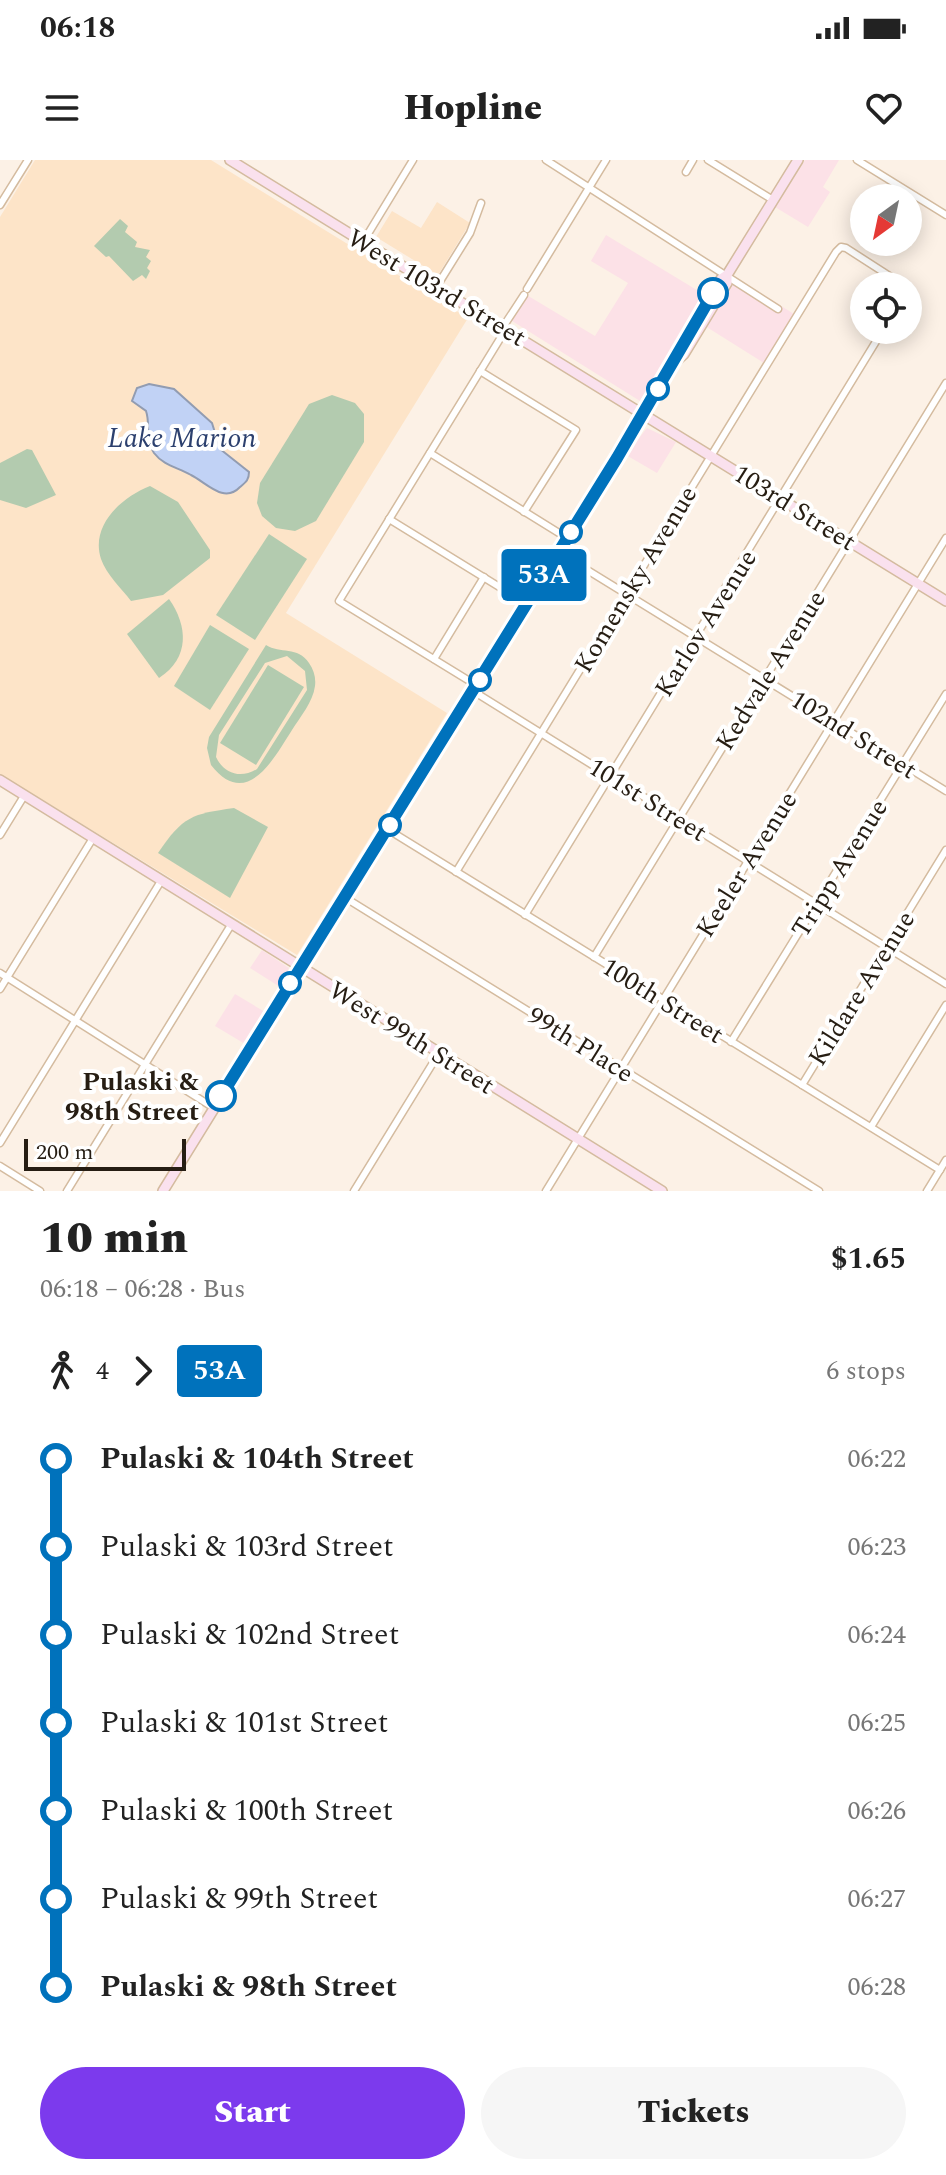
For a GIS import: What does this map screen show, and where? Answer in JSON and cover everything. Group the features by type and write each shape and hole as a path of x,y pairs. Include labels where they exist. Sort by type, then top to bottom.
{"main road":[{"name":"West 103rd Street","path":"230,160 644,413"},
{"path":"163,1191 676,361 684,354 727,275 798,160"},
{"name":"103rd Street","path":"644,413 946,601"},
{"name":"West 99th Street","path":"0,780 578,1139 645,1185 662,1191"}],"street":[{"path":"0,205 28,160"},
{"path":"363,242 413,160"},
{"path":"546,160 778,309"},
{"path":"527,604 389,519 606,160"},
{"path":"686,172 693,160"},
{"path":"708,160 773,200"},
{"path":"857,160 946,215"},
{"path":"437,286 470,233 481,203"},
{"name":"Komensky Avenue","path":"456,872 841,247 882,272"},
{"name":"Karlov Avenue","path":"525,915 874,344"},
{"path":"480,371 576,430 524,512"},
{"name":"Kedvale Avenue","path":"594,957 946,383"},
{"path":"430,453 567,538"},
{"name":"101st Street","path":"389,519 339,601 434,659 541,733 946,984"},
{"name":"Keeler Avenue","path":"546,1191 946,538"},
{"name":"102nd Street","path":"558,552 946,791"},
{"path":"434,659 484,577"},
{"name":"Tripp Avenue","path":"731,1042 946,694"},
{"path":"0,835 24,796"},
{"name":"100th Street","path":"387,829 940,1170"},
{"path":"0,989 4,976 93,838"},
{"name":"Kildare Avenue","path":"802,1085 946,850"},
{"path":"0,1143 161,881"},
{"name":"99th Place","path":"344,897 819,1191"},
{"path":"67,1191 231,925"},
{"path":"4,976 214,1108"},
{"path":"871,1127 946,1005"},
{"path":"354,1191 439,1053"},
{"path":"927,1191 946,1160"},
{"path":"0,1166 40,1191"}],"shaded area":[{"path":"35,160 211,160 468,318 286,613 447,713 297,955 0,774 0,217"},
{"path":"805,160 839,160 823,187 830,192 808,227 775,207"},
{"path":"437,202 470,223 438,275 376,237 392,211 421,228"},
{"path":"606,235 705,295 640,401 509,319 525,294 595,336 628,283 591,261"},
{"path":"733,276 794,314 764,363 705,326"},
{"path":"647,428 676,442 657,473 626,455"},
{"path":"262,950 289,968 280,987 250,968"},
{"path":"235,994 265,1012 245,1044 215,1026"}],"green space":[{"path":"120,219 128,226 125,232 137,242 135,247 150,250 146,257 151,261 146,279 142,275 133,281 109,256 106,257 94,246"},
{"path":"332,395 355,403 364,414 364,442 316,521 295,531 276,528 262,516 257,503 260,483 309,404"},
{"path":"27,449 32,450 56,495 26,508 0,500 0,463"},
{"path":"150,486 178,502 210,550 210,558 163,595 131,601 103,565 100,535 104,524 119,505"},
{"path":"269,534 307,559 255,640 216,615"},
{"path":"169,599 180,620 183,641 176,661 159,678 127,634"},
{"path":"210,625 249,649 210,710 174,686"},
{"path":"266,645 300,654 309,663 315,680 312,698 277,754 258,775 248,782 236,783 224,778 211,765 207,748 209,737","holes":["287,656 305,671 307,690 257,769 245,774 228,771 216,757 219,735 265,663"]},
{"path":"268,665 304,687 256,765 220,743"},
{"path":"234,808 268,827 230,898 158,853 175,831 190,819 208,812"}],"water":[{"name":"Lake Marion","path":"149,384 174,389 212,423 220,449 249,472 244,484 234,492 222,493 166,464 154,453 149,442 146,411 132,401 137,388"}],"bus line":[{"name":"53A","path":"221,1096 617,458 713,293"}],"place":[{"name":"Pulaski & 98th Street","path":"221,1096"}]}
